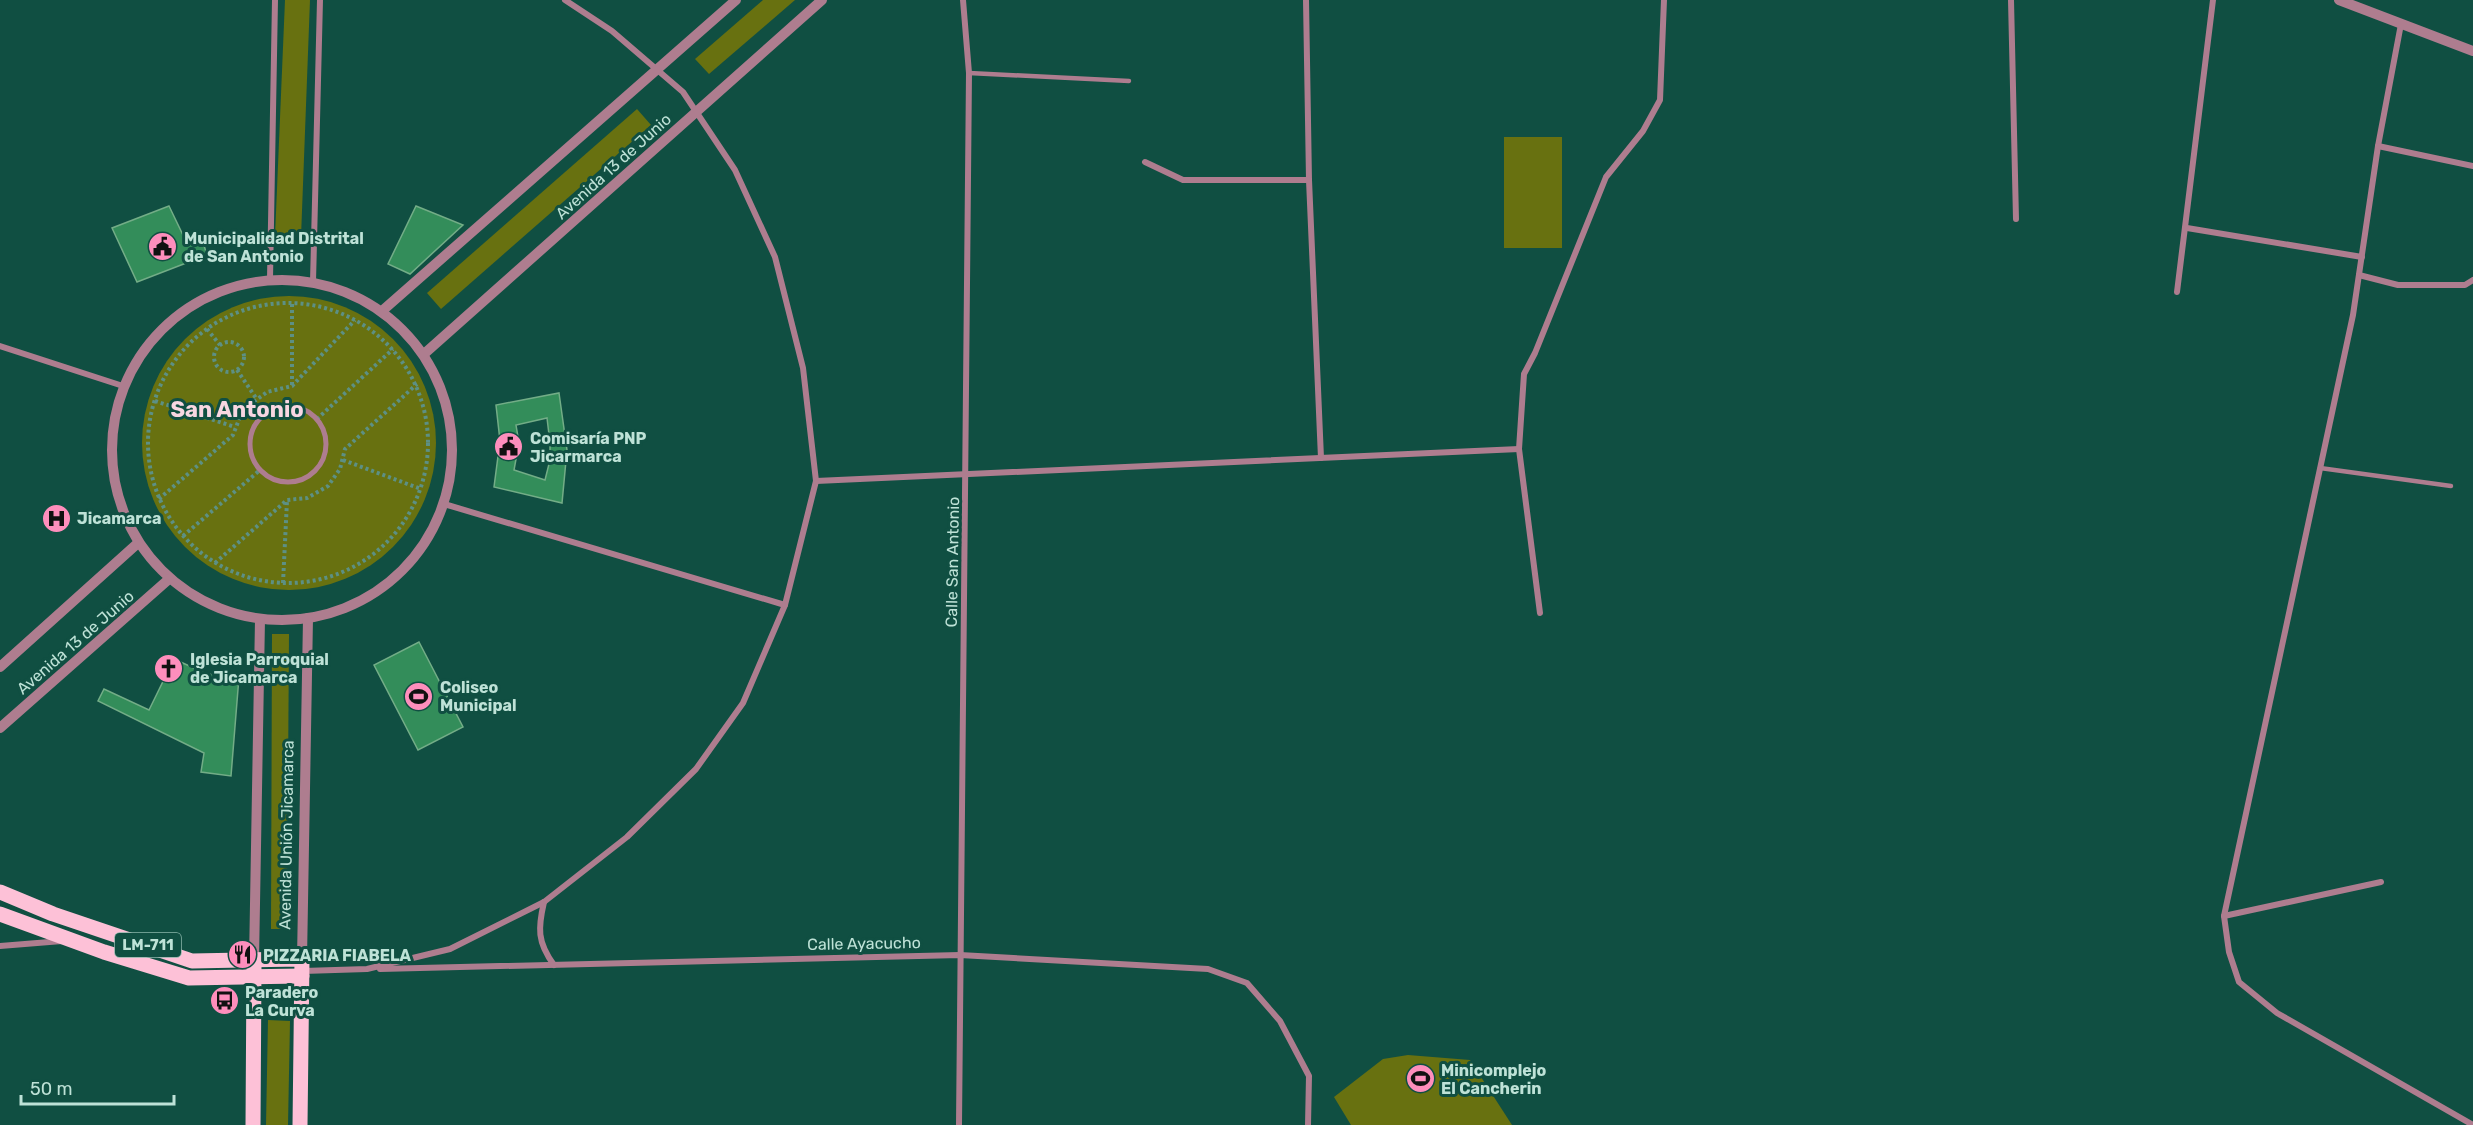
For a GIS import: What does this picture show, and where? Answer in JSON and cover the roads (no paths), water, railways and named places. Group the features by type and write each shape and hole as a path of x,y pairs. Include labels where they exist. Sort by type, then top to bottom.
{"main road":[{"name":"LM-711","path":"0,892 53,914 192,961 254,961 302,969"},
{"name":"LM-711","path":"0,915 72,941 189,978 254,977 302,969"},
{"name":"Avenida Unión Jicamarca","path":"254,961 254,1125"},
{"name":"Avenida Unión Jicamarca","path":"300,1125 302,969"}],"street":[{"path":"270,279 275,0"},
{"path":"313,282 320,0"},
{"path":"302,969 367,969 450,949 544,902 627,837 696,769 743,703 785,606 816,481 803,368 775,257 735,170 683,92 612,31 565,0"},
{"path":"382,311 736,0"},
{"name":"Avenida 13 de Junio","path":"424,354 822,0"},
{"name":"Calle San Antonio","path":"959,1125 967,474 969,73 963,0"},
{"path":"1306,0 1309,180 1321,458"},
{"path":"1540,613 1519,449 1524,374 1606,177 1643,131 1660,100 1664,0"},
{"path":"2011,0 2016,219"},
{"path":"2177,292 2187,228 2213,0"},
{"path":"2339,0 2473,51"},
{"path":"2401,24 2378,146 2353,315 2224,916 2229,952 2240,982 2277,1012 2473,1125"},
{"path":"2378,146 2473,166"},
{"path":"1146,162 1183,180 1309,180"},
{"path":"2187,228 2362,257"},
{"path":"2359,275 2398,285 2465,285 2473,279"},
{"path":"270,279 313,282 335,287 382,311 410,336 424,354 442,389 452,427 452,466 444,504 428,538 405,568 377,591 344,609 308,618 260,619 211,606 169,579 138,543 120,506 111,466 112,426 123,386 141,353 166,324 197,302 233,286 270,279"},
{"path":"0,346 123,386"},
{"path":"288,405 309,412 317,419 326,440 325,452 313,472 292,482 269,477 260,470 254,461 249,440 252,429 266,412 288,405"},
{"path":"816,481 1519,449"},
{"path":"444,504 785,606"},
{"name":"Avenida 13 de Junio","path":"0,667 138,543"},
{"name":"Avenida 13 de Junio","path":"0,728 169,579"},
{"name":"Avenida Unión Jicamarca","path":"302,969 308,618"},
{"name":"Avenida Unión Jicamarca","path":"254,961 260,619"},
{"path":"2224,916 2381,882"},
{"path":"544,902 539,935 543,950 554,965"},
{"path":"0,946 72,941"},
{"name":"Calle Ayacucho","path":"367,969 960,955 1208,969 1246,983 1280,1022 1309,1076 1308,1125"}],"lane":[{"path":"969,73 1129,81"},
{"path":"2320,468 2451,486"}],"place":[{"name":"Municipalidad Distrital de San Antonio","path":"163,247"},
{"name":"Comisaría PNP Jicarmarca","path":"509,447"},
{"name":"Jicamarca","path":"56,518"},
{"name":"Iglesia Parroquial de Jicamarca","path":"169,668"},
{"name":"Coliseo Municipal","path":"419,696"},
{"name":"PIZZARIA FIABELA","path":"242,955"},
{"name":"Paradero La Curva","path":"224,1001"},
{"name":"Minicomplejo El Cancherin","path":"1420,1079"}],"district":[{"name":"San Antonio","path":"237,409"}]}
